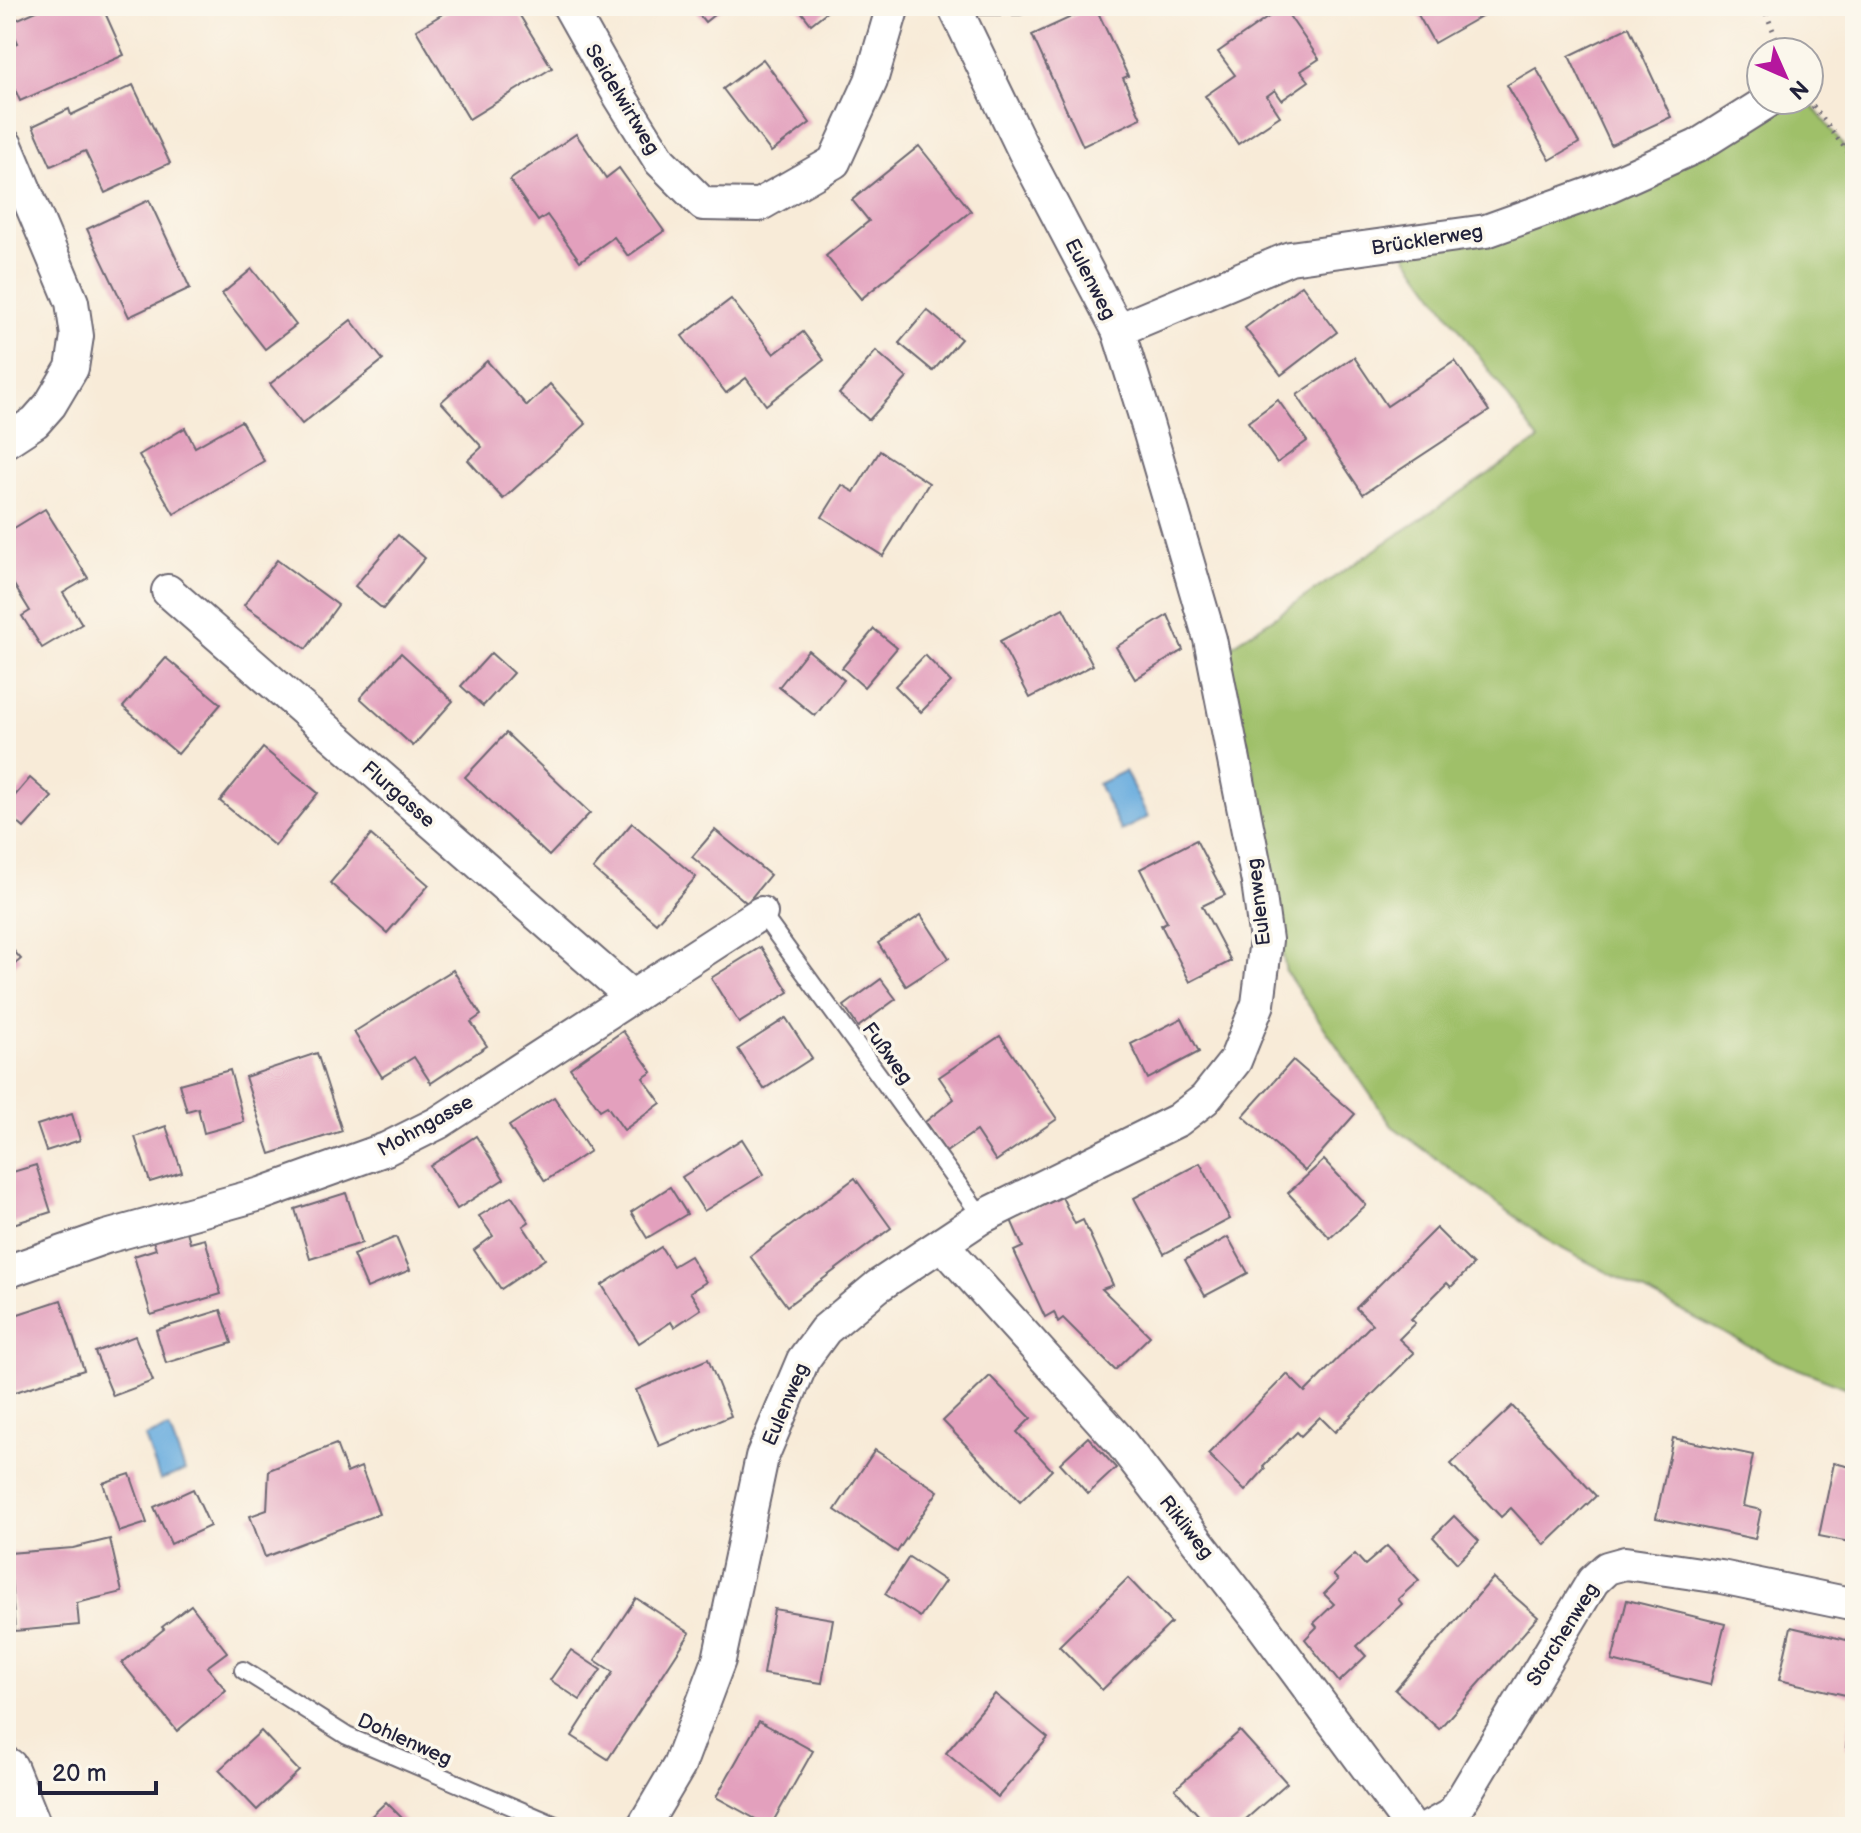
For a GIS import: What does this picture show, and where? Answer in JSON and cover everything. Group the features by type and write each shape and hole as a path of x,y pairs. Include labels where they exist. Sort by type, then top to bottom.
{"main road":[{"path":"6,1770 29,1827"}],"street":[{"name":"Seidelwirtweg","path":"569,6 660,161 703,204 759,205 834,162 871,81 893,6"},
{"name":"Eulenweg","path":"643,1827 679,1766 719,1660 762,1457 803,1360 825,1330 878,1286 982,1217 1178,1120 1194,1109 1235,1061 1258,1004 1266,940 1258,882 1210,639 1144,413 1118,330 1024,151 954,6"},
{"name":"Brücklerweg","path":"1118,330 1290,258 1486,231 1595,192 1697,146 1745,116"},
{"path":"6,145 72,302 77,336 72,368 50,405 35,422 6,441"},
{"name":"Flurgasse","path":"168,591 631,996"},
{"name":"Mohngasse","path":"6,1272 106,1237 261,1194 386,1149 438,1123 761,913"},
{"name":"Rikliweg","path":"942,1244 1119,1440 1260,1622 1411,1827"},
{"name":"Storchenweg","path":"1430,1827 1453,1814 1593,1581 1607,1568 1625,1563 1721,1577 1855,1605"}],"lane":[{"path":"964,6 1020,6"},
{"name":"Fußweg","path":"761,913 982,1217"},
{"name":"Dohlenweg","path":"243,1670 347,1736 560,1827"}],"path":[{"path":"1763,6 1775,36"},
{"path":"1820,116 1855,161"}],"green space":[{"path":"1745,114 1745,116 1820,116 1855,161 1855,1391 1778,1361 1553,1244 1392,1126 1286,972 1264,815 1224,651 1539,440 1404,252 1518,227"}],"water":[{"path":"1125,771 1148,817 1121,831 1098,784"},
{"path":"169,1428 185,1471 160,1480 145,1437"}],"building":[{"path":"48,6 102,6 124,55 20,101 6,69 6,48 18,43 9,23"},
{"path":"456,6 514,6 552,68 469,119 416,30"},
{"path":"692,6 725,6 705,22"},
{"path":"797,6 834,6 811,24"},
{"path":"1095,6 1128,76 1123,78 1141,118 1083,146 1032,35"},
{"path":"1413,6 1499,6 1434,43"},
{"path":"1283,7 1319,59 1301,71 1309,81 1282,100 1275,90 1267,96 1280,116 1238,144 1205,96 1235,75 1218,52"},
{"path":"1629,27 1671,117 1611,145 1569,56"},
{"path":"763,59 810,123 771,152 723,89"},
{"path":"1536,68 1579,143 1550,160 1507,85"},
{"path":"133,85 170,163 105,193 85,151 51,166 33,126 69,109 71,115"},
{"path":"576,134 606,178 619,168 664,231 628,256 614,237 580,261 547,215 538,221 510,180"},
{"path":"919,146 971,211 861,299 826,256 869,221 852,200"},
{"path":"149,200 190,288 129,317 87,229"},
{"path":"252,269 296,325 265,349 222,294"},
{"path":"1302,285 1337,332 1281,375 1245,328"},
{"path":"731,299 774,354 803,332 824,360 766,405 746,378 726,393 682,336"},
{"path":"927,310 961,339 933,371 899,343"},
{"path":"351,320 383,360 302,424 270,384"},
{"path":"876,351 907,378 869,420 839,394"},
{"path":"1354,357 1387,406 1455,361 1489,411 1363,494 1297,395"},
{"path":"487,361 527,406 550,384 586,424 503,499 468,460 482,447 441,402"},
{"path":"1278,400 1307,441 1277,463 1248,422"},
{"path":"241,421 264,461 174,514 139,455 185,428 195,447"},
{"path":"880,451 929,483 883,556 822,517 842,485 854,492"},
{"path":"45,509 88,578 63,593 82,624 42,648 22,616 30,611 6,572 6,533"},
{"path":"398,535 425,558 383,609 355,586"},
{"path":"277,560 338,605 306,649 244,605"},
{"path":"1063,608 1093,665 1030,698 1000,641"},
{"path":"1168,615 1183,650 1135,679 1116,647"},
{"path":"874,629 897,648 864,687 842,668"},
{"path":"808,650 844,680 815,716 779,687"},
{"path":"401,653 453,701 413,746 360,698"},
{"path":"491,653 513,673 483,706 461,686"},
{"path":"925,655 951,682 921,712 895,686"},
{"path":"166,658 221,704 178,754 123,707"},
{"path":"506,733 590,813 549,856 465,777"},
{"path":"263,748 318,793 275,846 220,801"},
{"path":"30,778 52,797 24,828 6,812 6,806"},
{"path":"632,823 696,877 656,923 593,869"},
{"path":"715,830 770,875 747,903 692,857"},
{"path":"371,835 429,885 387,933 330,883"},
{"path":"1196,840 1225,895 1202,906 1231,961 1190,982 1161,925 1167,922 1140,869"},
{"path":"921,915 949,958 906,986 878,943"},
{"path":"6,942 21,959 6,972"},
{"path":"761,947 789,992 739,1023 711,978"},
{"path":"453,970 481,1015 471,1022 487,1046 431,1083 414,1057 382,1077 354,1032"},
{"path":"881,979 896,999 858,1027 844,1006"},
{"path":"786,1018 812,1058 764,1089 738,1049"},
{"path":"1182,1018 1199,1052 1148,1079 1131,1044"},
{"path":"623,1031 652,1072 643,1078 661,1103 624,1130 607,1106 600,1110 570,1068"},
{"path":"1000,1036 1057,1119 996,1161 976,1131 946,1152 925,1122 954,1099 939,1077"},
{"path":"317,1053 342,1131 270,1154 245,1077"},
{"path":"1293,1060 1355,1114 1305,1171 1243,1116"},
{"path":"230,1070 244,1122 204,1133 198,1108 187,1111 179,1084"},
{"path":"554,1097 590,1151 545,1181 509,1126"},
{"path":"72,1114 80,1140 46,1151 37,1125"},
{"path":"166,1126 182,1172 150,1182 135,1137"},
{"path":"476,1136 504,1179 457,1209 430,1166"},
{"path":"742,1139 764,1174 704,1211 682,1177"},
{"path":"1324,1160 1366,1205 1330,1238 1288,1193"},
{"path":"1200,1163 1230,1219 1164,1254 1134,1198"},
{"path":"36,1165 51,1212 13,1224 6,1204 6,1174"},
{"path":"855,1178 891,1228 787,1306 750,1256"},
{"path":"670,1187 687,1214 647,1238 631,1212"},
{"path":"346,1193 362,1243 310,1259 295,1209"},
{"path":"512,1196 529,1222 523,1226 545,1259 501,1289 474,1250 493,1236 479,1216"},
{"path":"1062,1197 1075,1224 1083,1220 1113,1285 1102,1289 1150,1336 1115,1370 1063,1318 1058,1322 1054,1312 1045,1317 1014,1251 1023,1247 1011,1220"},
{"path":"1436,1228 1473,1265 1451,1287 1447,1283 1411,1319 1415,1323 1399,1339 1414,1353 1335,1432 1320,1417 1301,1436 1297,1432 1263,1466 1265,1469 1245,1491 1208,1454 1287,1374 1305,1392 1372,1324 1356,1308"},
{"path":"187,1231 190,1243 205,1239 221,1294 151,1315 134,1256 156,1249 153,1241"},
{"path":"396,1237 410,1270 367,1288 353,1255"},
{"path":"1228,1237 1248,1273 1205,1296 1185,1260"},
{"path":"661,1247 673,1266 690,1256 706,1282 690,1292 701,1309 674,1327 671,1322 639,1343 602,1285"},
{"path":"61,1300 84,1370 6,1395 6,1318"},
{"path":"221,1310 232,1343 166,1363 156,1330"},
{"path":"135,1336 153,1381 113,1396 95,1352"},
{"path":"708,1359 731,1416 659,1446 636,1390"},
{"path":"990,1376 1031,1418 1017,1432 1052,1470 1020,1502 943,1421"},
{"path":"1512,1406 1596,1496 1545,1545 1511,1508 1501,1517 1451,1464"},
{"path":"1088,1437 1116,1468 1088,1494 1060,1463"},
{"path":"1673,1438 1753,1455 1743,1506 1761,1510 1755,1539 1656,1518"},
{"path":"336,1444 347,1473 361,1467 379,1514 265,1557 250,1516 267,1510 269,1470"},
{"path":"875,1450 938,1491 897,1552 835,1510"},
{"path":"1834,1463 1855,1468 1855,1543 1819,1536"},
{"path":"130,1474 147,1523 119,1532 103,1483"},
{"path":"193,1489 210,1526 171,1544 154,1507"},
{"path":"1454,1516 1479,1541 1457,1563 1433,1537"},
{"path":"110,1539 122,1592 77,1603 79,1625 15,1631 9,1553 73,1548"},
{"path":"1387,1546 1419,1580 1398,1599 1402,1604 1357,1646 1366,1656 1339,1682 1305,1639 1317,1627 1314,1623 1334,1604 1324,1594 1338,1580 1333,1575 1355,1554 1365,1565"},
{"path":"909,1557 945,1581 920,1617 885,1594"},
{"path":"1128,1578 1171,1623 1102,1690 1059,1646"},
{"path":"1493,1578 1538,1617 1439,1729 1395,1690"},
{"path":"636,1598 690,1633 608,1759 572,1736 613,1672 595,1660"},
{"path":"1627,1600 1725,1624 1710,1685 1612,1661"},
{"path":"191,1605 227,1652 207,1667 226,1690 177,1731 122,1663"},
{"path":"774,1609 833,1619 822,1683 763,1674"},
{"path":"1791,1627 1855,1642 1855,1673 1850,1696 1779,1680"},
{"path":"571,1650 601,1670 580,1700 550,1680"},
{"path":"995,1694 1048,1738 998,1797 946,1753"},
{"path":"1855,1704 1855,1749 1846,1747"},
{"path":"759,1721 813,1751 770,1827 716,1797"},
{"path":"261,1731 299,1771 257,1810 219,1770"},
{"path":"1240,1731 1287,1783 1237,1827 1209,1827 1175,1789"},
{"path":"386,1802 411,1827 360,1827"}]}
